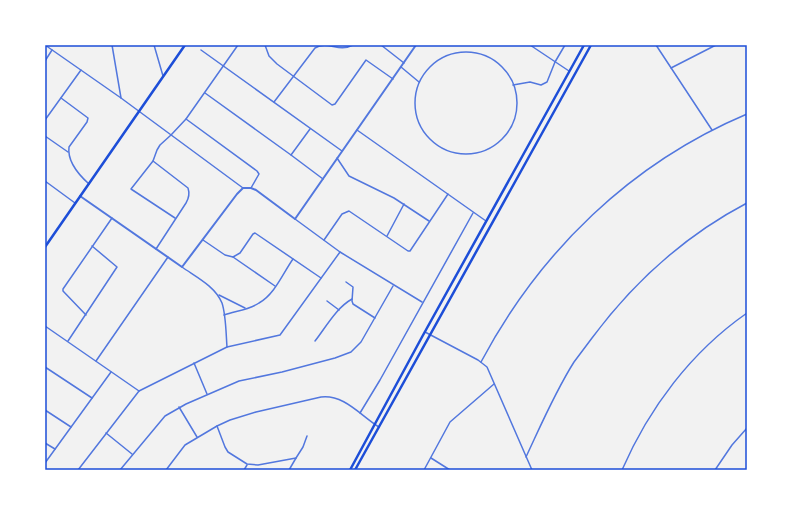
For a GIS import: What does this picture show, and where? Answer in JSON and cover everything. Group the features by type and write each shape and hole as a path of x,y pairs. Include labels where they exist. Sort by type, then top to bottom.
{"main road":[{"path":"45,247 185,45"},
{"path":"350,470 424,332 584,45"},
{"path":"355,470 591,45"}],"street":[{"path":"45,45 140,111 243,188 251,188 340,252 422,303"},
{"path":"112,45 121,98"},
{"path":"154,45 163,78"},
{"path":"175,219 131,189 153,161 160,145 186,119 238,45"},
{"path":"265,45 272,60 333,105 366,60 393,79"},
{"path":"274,102 318,47 330,46 344,49 353,45"},
{"path":"381,45 404,63"},
{"path":"295,219 416,45"},
{"path":"531,45 569,71"},
{"path":"513,85 530,82 541,85 544,84 565,45"},
{"path":"656,45 712,130"},
{"path":"671,68 716,45"},
{"path":"45,61 52,50"},
{"path":"201,50 342,151"},
{"path":"471,52 487,57 500,65 508,74 513,85 517,98 516,112 512,126 504,137 494,146 481,152 460,155 441,148 430,140 421,129 416,116 414,102 419,82 428,69 441,59 456,53 471,52"},
{"path":"401,67 419,82"},
{"path":"45,120 81,70"},
{"path":"205,93 323,179"},
{"path":"61,98 86,116 88,120 72,143 69,152"},
{"path":"481,362 498,331 525,290 570,236 601,206 656,163 680,147 747,114"},
{"path":"186,119 257,171 259,174 251,188"},
{"path":"291,156 310,129"},
{"path":"356,130 486,221"},
{"path":"45,136 69,152 79,174 89,184"},
{"path":"338,158 349,176 385,193 430,222"},
{"path":"153,161 188,188 189,192 189,198 156,249"},
{"path":"46,182 75,202"},
{"path":"182,267 243,188"},
{"path":"324,240 342,214 349,211 410,251 448,194"},
{"path":"80,196 208,285 217,294 222,302 227,347"},
{"path":"526,457 553,400 575,361 611,314 648,274 673,253 729,212 747,203"},
{"path":"387,236 404,204"},
{"path":"360,413 473,213"},
{"path":"86,315 63,292 62,289 112,218"},
{"path":"233,258 240,253 254,233 321,278"},
{"path":"203,240 275,286"},
{"path":"68,341 117,267 92,246"},
{"path":"78,470 139,391 227,347 280,335 340,252"},
{"path":"96,361 168,257"},
{"path":"224,315 246,309 266,298 293,259"},
{"path":"346,282 353,287 353,304 375,318"},
{"path":"120,470 165,416 179,408 207,394 239,381 282,372 351,352 361,342 393,286"},
{"path":"217,294 246,309"},
{"path":"315,341 339,310 352,299"},
{"path":"326,301 339,310"},
{"path":"622,470 644,426 680,374 719,335 747,313"},
{"path":"45,330 46,326 139,391"},
{"path":"424,332 481,362 487,368 532,470"},
{"path":"194,363 207,394"},
{"path":"45,367 92,398"},
{"path":"45,463 110,372"},
{"path":"424,470 450,422 494,384"},
{"path":"166,470 185,445 230,420 256,412 327,396 338,398 379,427"},
{"path":"179,408 198,437"},
{"path":"45,410 71,427"},
{"path":"217,426 228,452 247,464 258,465 296,458"},
{"path":"715,470 732,445 747,428"},
{"path":"106,433 132,455"},
{"path":"289,470 303,447 307,436"},
{"path":"45,443 55,449"},
{"path":"431,458 450,470"},
{"path":"244,470 247,464"}]}
